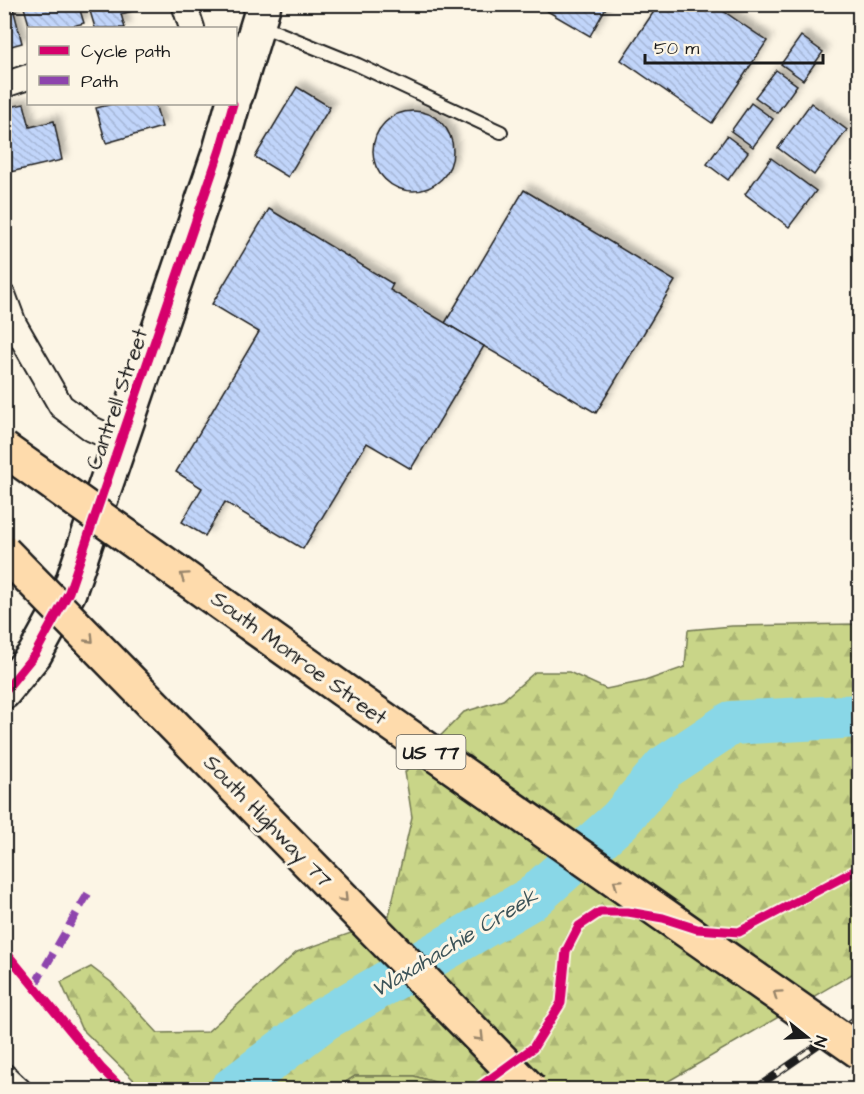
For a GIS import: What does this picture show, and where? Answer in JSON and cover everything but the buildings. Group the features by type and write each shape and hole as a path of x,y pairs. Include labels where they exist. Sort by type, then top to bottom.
{"main road":[{"name":"South Monroe Street","path":"4,449 860,1052"},
{"name":"South Highway 77","path":"4,552 531,1089"}],"street":[{"name":"Cantrell Street","path":"237,85 261,14"},
{"path":"4,85 27,77"},
{"name":"Cantrell Street","path":"4,692 35,654 69,592 220,150 231,105"},
{"path":"4,297 14,324 61,406 92,429 121,442"},
{"path":"4,1076 19,1089"}],"lane":[{"path":"261,14 358,65 501,132"}],"green space":[{"path":"859,624 859,970 655,1089 459,1090 414,1076 355,1076 335,1089 143,1089 81,1028 61,982 91,967 111,982 158,1033 207,1032 297,952 388,920 412,817 405,772 464,712 503,700 535,672 569,672 606,689 645,681 685,667 688,630 732,626"},
{"path":"355,1076 414,1076 459,1089 335,1089"}],"waterway":[{"name":"Waxahachie Creek","path":"231,1090 324,1019 532,898 620,820 665,767 731,723 860,716"}],"railway":[{"path":"753,1090 860,1016"}],"marked path":[{"path":"4,815 9,801"},
{"path":"34,986 89,892"}],"cycle path":[{"path":"4,692 35,654 69,592 220,150 233,105"},
{"path":"475,1090 533,1048 561,1003 566,951 579,926 600,912 628,912 663,918 697,929 739,932 860,868"},
{"path":"4,950 102,1069 123,1090"}]}
